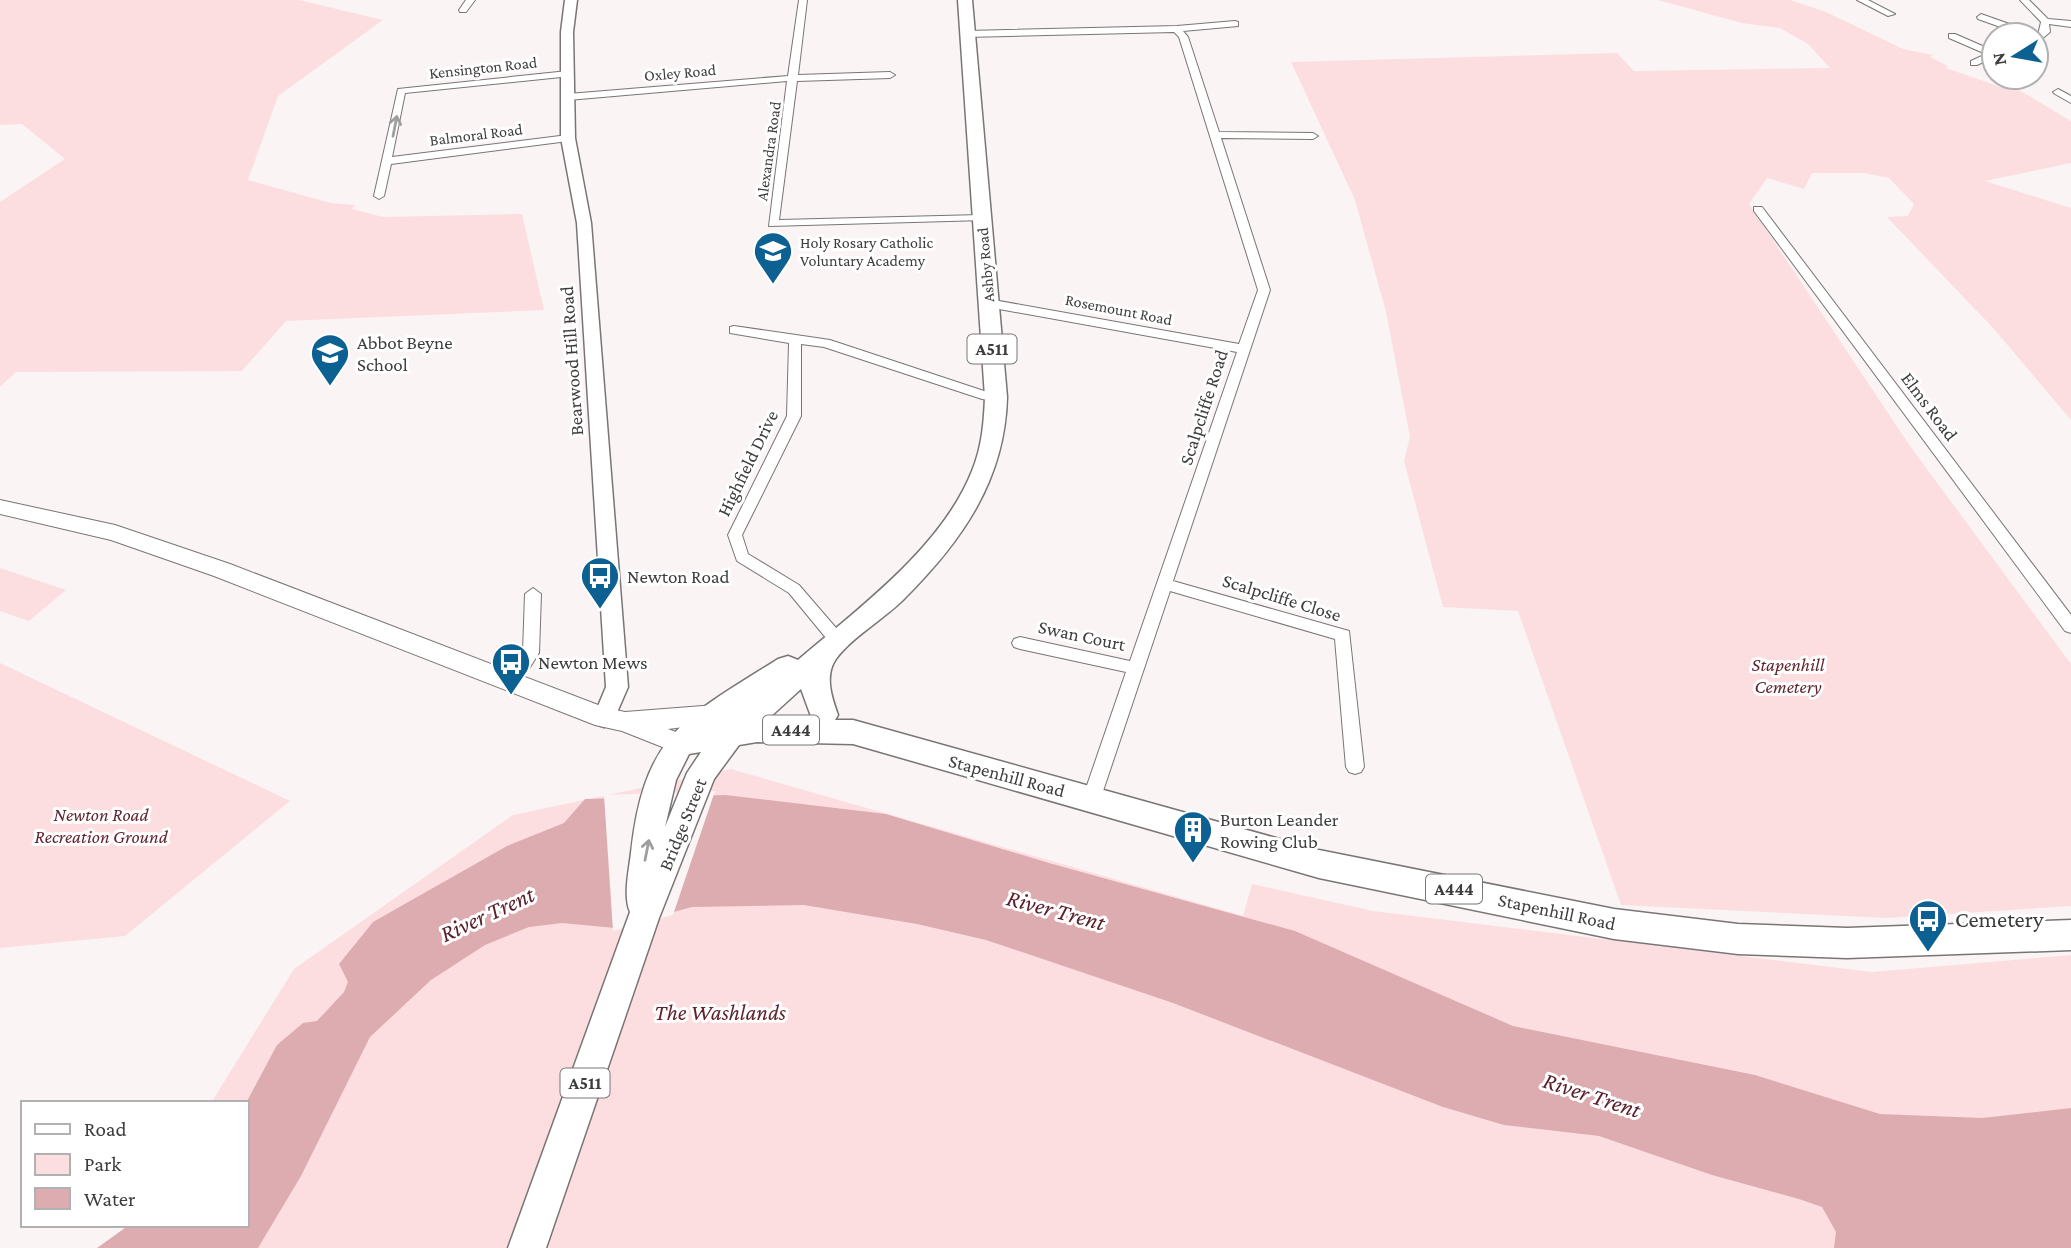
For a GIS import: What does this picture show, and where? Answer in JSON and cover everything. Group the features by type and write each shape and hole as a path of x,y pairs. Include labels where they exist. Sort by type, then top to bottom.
{"highway":[{"name":"Ashby Road","path":"830,647 895,592 959,519 984,471 995,429 996,397 965,0"},
{"name":"A511","path":"723,725 761,709 830,647"},
{"name":"A511","path":"723,725 788,667 830,647"},
{"name":"A444","path":"824,715 815,689 830,647"},
{"name":"A444","path":"761,709 824,715 853,732"},
{"name":"A444","path":"673,756 723,725 853,732"},
{"name":"Bridge Street","path":"527,1248 643,918 723,725"},
{"name":"Stapenhill Road","path":"853,732 1092,797 1319,864 1449,888 1614,924 1738,939 1847,943 2071,935"},
{"name":"Bridge Street","path":"643,918 645,863 673,756"}],"main road":[{"path":"0,507 115,533 234,574 615,720 673,756"},
{"path":"615,720 723,725"}],"street":[{"path":"463,10 471,0"},
{"name":"Bearwood Hill Road","path":"571,0 567,32 568,138 584,223 617,687 615,720"},
{"name":"Alexandra Road","path":"803,0 774,224 981,218"},
{"path":"1861,0 1891,14"},
{"path":"2024,0 2045,21"},
{"path":"2050,22 2071,24"},
{"path":"967,34 1177,29 1235,24"},
{"name":"Scalpcliffe Road","path":"1092,797 1264,290 1183,37 1177,29"},
{"path":"1952,36 1980,48"},
{"path":"1974,63 1980,60"},
{"name":"Kensington Road","path":"388,161 401,92 568,74"},
{"name":"Oxley Road","path":"568,97 794,78 890,75"},
{"path":"2058,92 2071,100"},
{"path":"1214,135 1313,135"},
{"name":"Balmoral Road","path":"388,161 568,138"},
{"path":"379,196 388,161"},
{"name":"Elms Road","path":"1758,209 2071,626"},
{"name":"Rosemount Road","path":"988,303 1243,349"},
{"path":"734,330 826,343 982,396 996,397"},
{"name":"Highfield Drive","path":"795,340 794,416 734,535 742,557 794,589 830,647"},
{"name":"Scalpcliffe Close","path":"1165,584 1343,635 1355,767"},
{"path":"512,681 531,653 533,594"},
{"name":"Swan Court","path":"1020,643 1135,668"}],"green space":[{"path":"0,0 299,0 383,20 278,96 248,180 331,203 355,205 352,209 383,217 522,214 544,310 286,321 242,371 16,372 0,387 0,202 65,159 22,124 0,125"},
{"name":"Stapenhill Cemetery","path":"1658,0 1790,0 1826,12 1903,49 1933,55 1930,57 1948,66 1946,68 1980,80 1980,91 2020,91 2071,121 2071,163 1985,181 2071,208 2071,420 1994,329 1887,217 1908,216 1914,204 1889,178 1864,173 1812,173 1804,189 1767,178 1749,204 1910,446 2071,664 2071,906 1887,918 1621,905 1518,611 1443,607 1404,461 1410,437 1386,312 1355,200 1291,62 1617,53 1634,71 1830,68 1808,44 1780,28 1742,23"},
{"path":"0,568 66,590 29,621 0,611"},
{"name":"Newton Road Recreation Ground","path":"0,663 290,801 125,936 0,948"},
{"name":"The Washlands","path":"731,769 1243,916 1252,884 1373,911 1872,972 2071,955 2071,1248 122,1248 248,1227 248,1101 212,1101 294,969 513,815"}],"water":[{"name":"River Trent","path":"725,795 886,814 1049,863 1295,931 1513,1026 1755,1075 1880,1114 1982,1118 2071,1108 2071,1248 1834,1248 1836,1232 1822,1207 1799,1199 1712,1175 1599,1136 1504,1125 1443,1107 1173,1003 986,940 917,924 804,905 692,907 615,928 562,923 529,927 485,945 431,980 370,1037 301,1176 258,1248 97,1248 126,1227 248,1227 247,1101 277,1045 303,1023 317,1021 344,992 348,982 339,964 373,922 507,846 564,823 585,799"}],"pier":[{"path":"715,791 673,915 613,931 604,795"}],"place":[{"name":"Holy Rosary Catholic Voluntary Academy","path":"773,285"},
{"name":"Abbot Beyne School","path":"330,387"},
{"name":"Newton Road","path":"600,610"},
{"name":"Newton Mews","path":"511,696"},
{"name":"Burton Leander Rowing Club","path":"1193,864"},
{"name":"Cemetery","path":"1928,953"}]}
